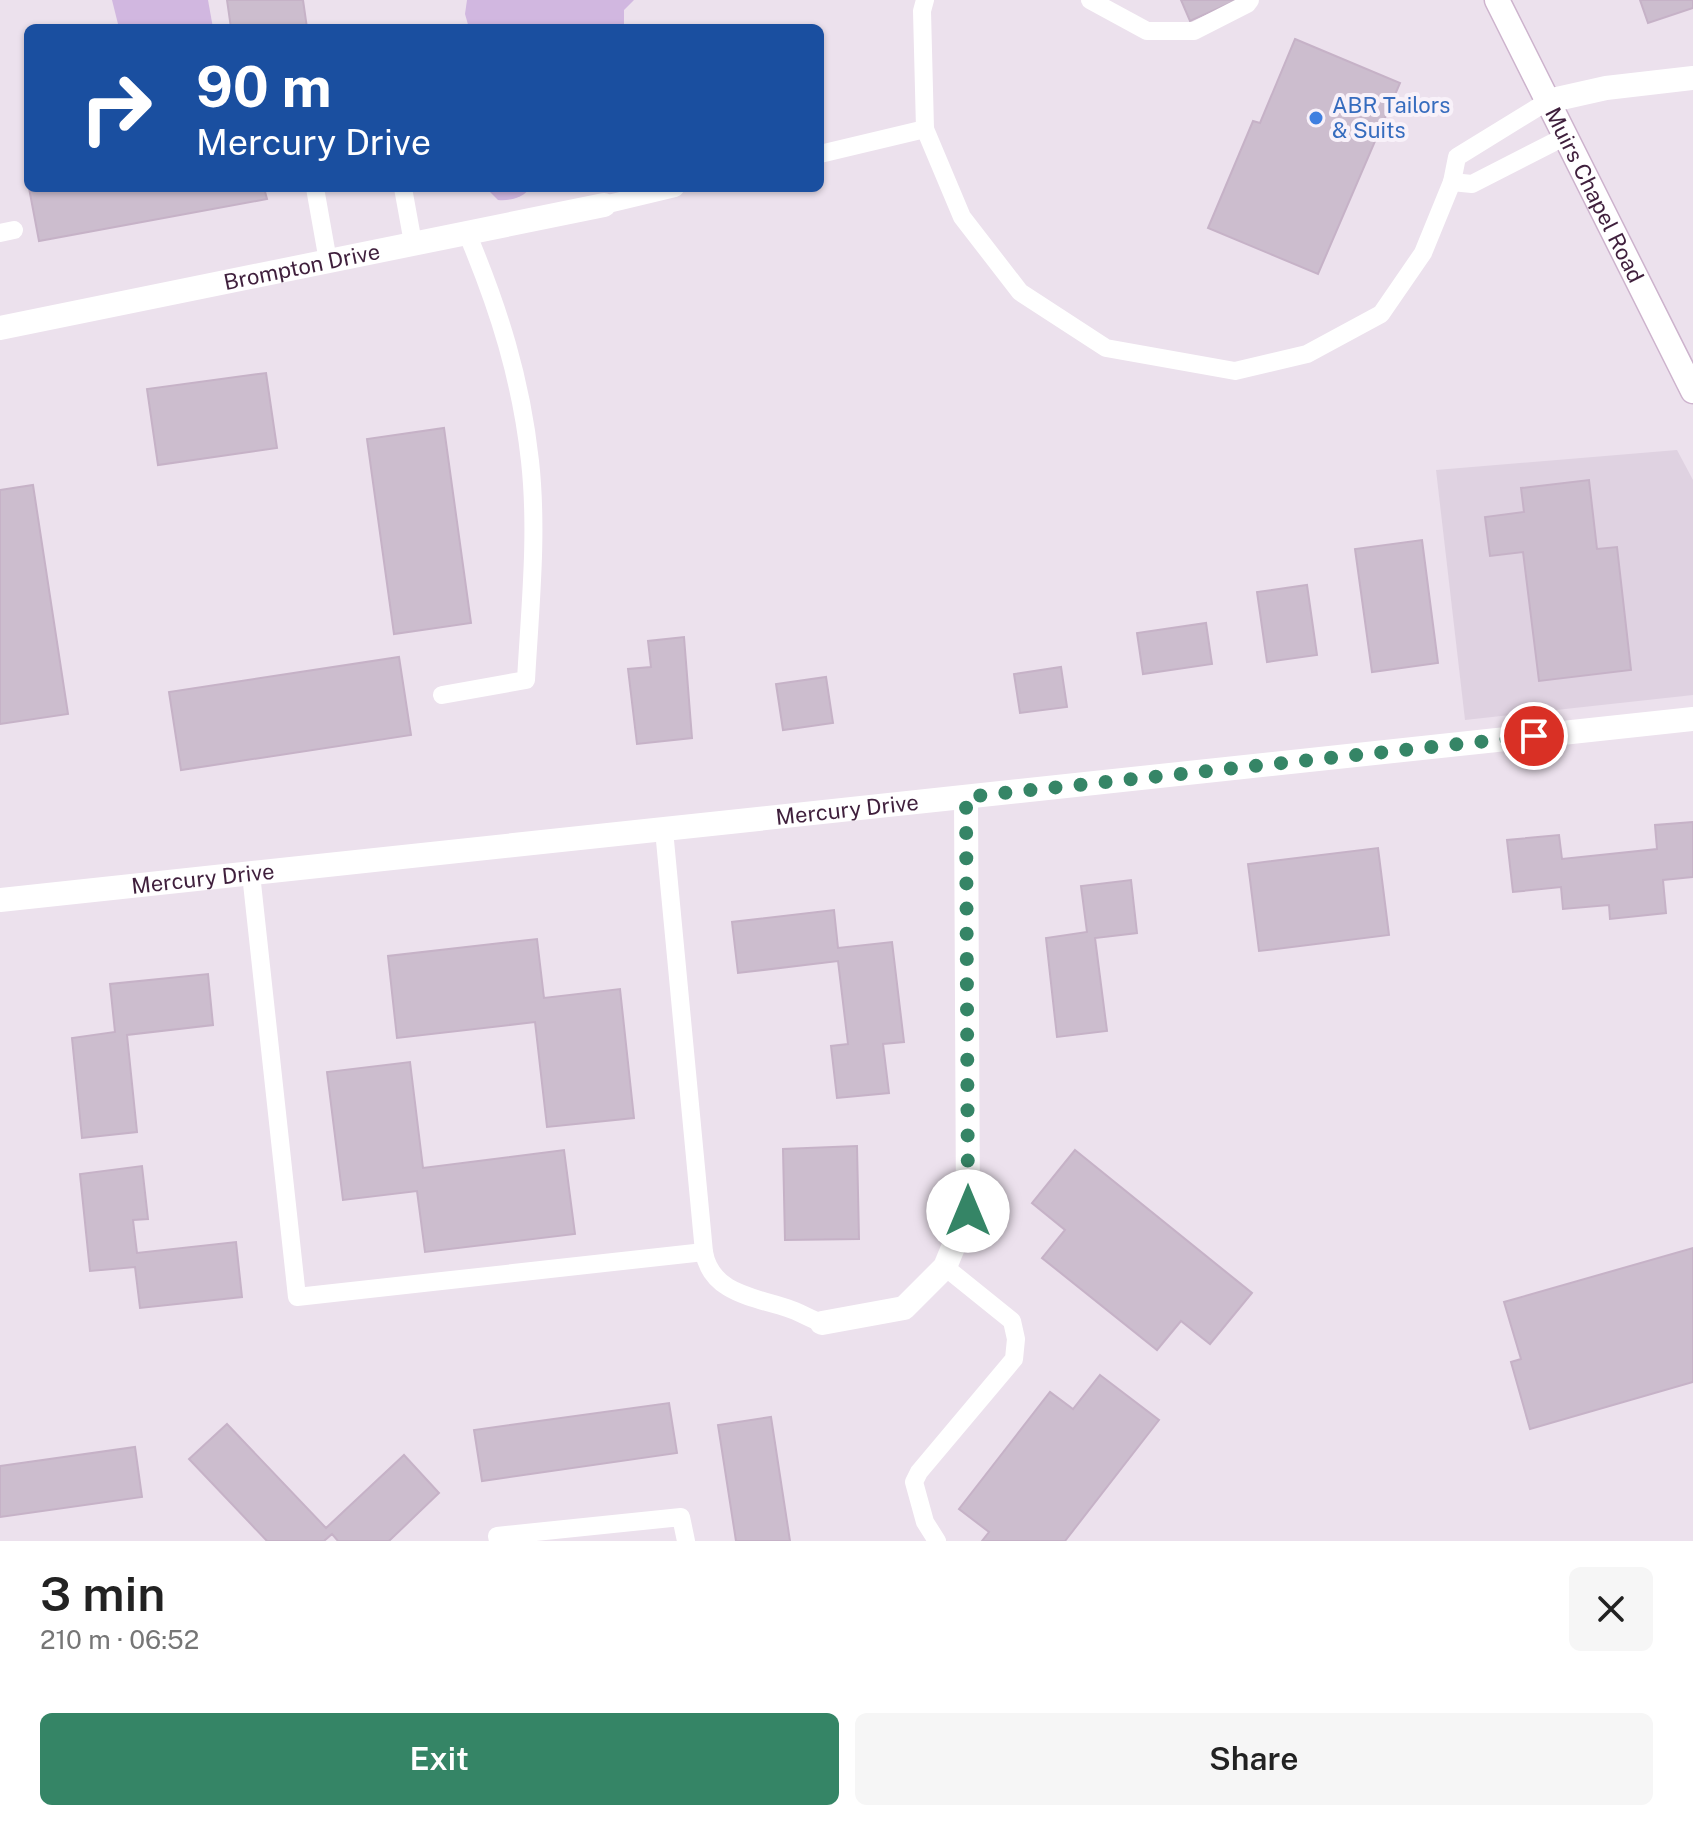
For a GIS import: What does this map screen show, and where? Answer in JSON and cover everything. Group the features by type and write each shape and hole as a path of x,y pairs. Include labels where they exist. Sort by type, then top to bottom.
{"street":[{"name":"Muirs Chapel Road","path":"1497,0 1693,391"},
{"path":"1548,101 1606,88 1693,78"},
{"name":"Brompton Drive","path":"0,328 604,205"},
{"name":"Mercury Drive","path":"0,900 1693,719"},
{"path":"822,1323 904,1308 945,1267 968,1211 966,797"}],"lane":[{"path":"925,0 922,11 925,129 962,217 1020,292 1106,348 1235,371 1307,354 1381,314 1423,253 1452,182 1457,157 1548,101"},
{"path":"1090,0 1147,31 1194,31 1250,0"},
{"path":"824,153 925,129"},
{"path":"1452,182 1472,184 1566,136"},
{"path":"316,192 328,261"},
{"path":"404,192 413,243"},
{"path":"604,205 658,192"},
{"path":"442,695 526,680 533,509 531,463 513,359 501,319 467,233"},
{"path":"664,830 707,1266 727,1289 798,1311 822,1323"},
{"path":"251,874 297,1297 704,1252"},
{"path":"937,1541 925,1522 914,1482 919,1472 1014,1359 1016,1339 1012,1321 945,1267"},
{"path":"498,1541 497,1536 681,1517 686,1541"}],"shaded area":[{"path":"112,0 208,0 212,24 118,24"},
{"path":"467,0 634,0 624,10 624,24 468,24 465,14"},
{"path":"490,192 526,192 512,199 498,200"},
{"path":"1677,450 1693,480 1693,695 1465,720 1436,470"}],"building":[{"path":"227,0 303,0 306,24 230,24"},
{"path":"1181,0 1237,0 1190,21"},
{"path":"1640,0 1693,0 1693,8 1648,23"},
{"path":"1295,39 1400,83 1318,274 1208,228 1253,121 1260,123"},
{"path":"30,192 265,192 267,199 39,241"},
{"path":"266,373 277,448 158,465 147,389"},
{"path":"444,428 471,623 394,634 367,439"},
{"path":"1589,480 1597,549 1617,547 1631,670 1539,681 1523,552 1490,556 1485,517 1524,512 1521,488"},
{"path":"33,485 68,714 0,724 0,490"},
{"path":"1422,540 1438,663 1372,672 1355,549"},
{"path":"1307,585 1317,655 1267,662 1257,592"},
{"path":"1206,623 1212,664 1143,674 1137,633"},
{"path":"684,637 692,738 637,744 628,669 651,667 648,641"},
{"path":"399,657 411,735 181,770 169,692"},
{"path":"1061,667 1067,707 1020,713 1014,674"},
{"path":"826,677 833,723 783,730 776,684"},
{"path":"1693,822 1693,877 1663,880 1666,913 1610,919 1609,905 1563,909 1561,887 1513,892 1507,840 1559,835 1562,859 1657,849 1655,825"},
{"path":"1378,848 1389,935 1259,951 1248,864"},
{"path":"1131,880 1137,933 1095,938 1107,1031 1057,1037 1046,938 1087,932 1081,886"},
{"path":"834,910 838,948 892,942 904,1042 883,1044 889,1093 837,1098 831,1046 848,1044 838,961 738,973 732,922"},
{"path":"537,939 544,998 620,989 634,1118 547,1127 535,1022 397,1038 388,956"},
{"path":"208,974 213,1025 127,1035 137,1132 82,1138 72,1038 115,1032 110,984"},
{"path":"410,1062 423,1168 564,1150 575,1234 425,1252 417,1191 343,1200 327,1072"},
{"path":"857,1146 859,1239 785,1240 783,1149"},
{"path":"1075,1150 1252,1293 1210,1344 1181,1321 1157,1350 1042,1258 1065,1230 1032,1203"},
{"path":"142,1166 148,1219 133,1220 137,1253 236,1242 242,1297 140,1308 135,1267 90,1271 80,1174"},
{"path":"1693,1248 1693,1382 1530,1429 1511,1362 1521,1359 1504,1302"},
{"path":"1100,1375 1159,1420 1065,1541 982,1541 989,1532 959,1509 1050,1392 1073,1409"},
{"path":"669,1403 677,1453 482,1481 474,1430"},
{"path":"771,1417 790,1541 736,1541 718,1425"},
{"path":"227,1424 326,1528 404,1455 439,1493 389,1541 338,1541 332,1534 324,1541 267,1541 189,1459"},
{"path":"135,1447 142,1497 0,1517 0,1466"}],"place":[{"name":"ABR Tailors & Suits","path":"1316,118"}],"route":[{"path":"968,1211 966,797 1534,736"}]}
